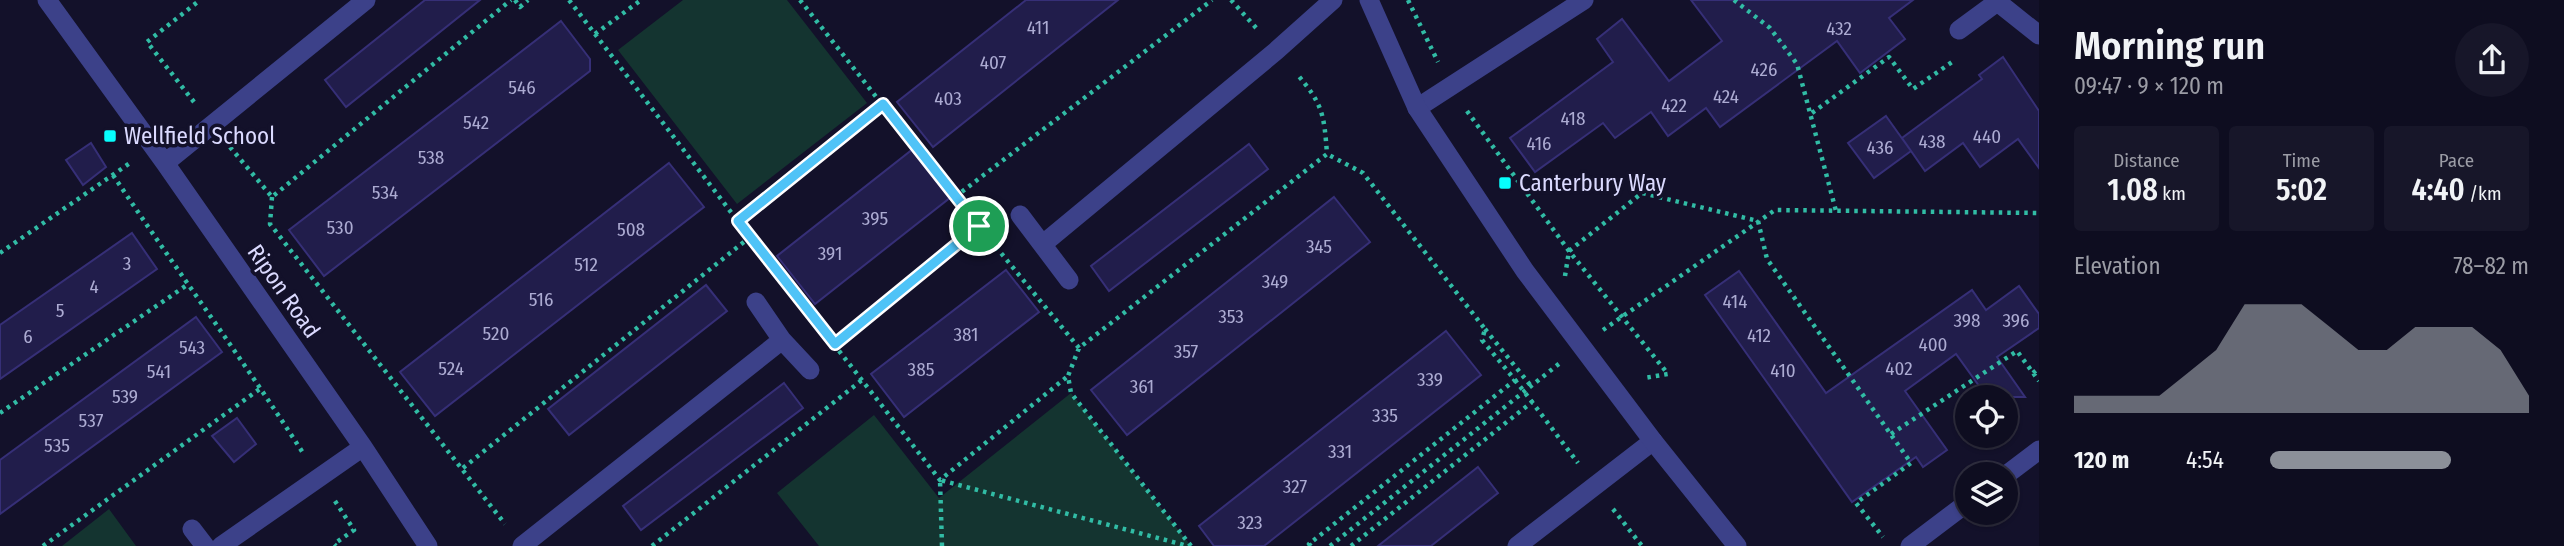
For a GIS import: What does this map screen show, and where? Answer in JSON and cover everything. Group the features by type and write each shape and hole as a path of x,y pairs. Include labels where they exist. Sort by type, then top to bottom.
{"street":[{"name":"Ripon Road","path":"47,0 165,163 363,447 428,546"},
{"path":"165,163 366,0"},
{"path":"1043,244 1276,51 1333,0"},
{"path":"1369,0 1417,108 1525,271 1653,441 1737,546"},
{"path":"1417,108 1584,0"},
{"path":"1959,30 1996,1 2039,35"},
{"path":"1020,215 1069,280"},
{"path":"757,302 782,340 810,370"},
{"path":"518,540 782,340"},
{"path":"1517,546 1653,441"},
{"path":"222,546 363,447"},
{"path":"2018,466 2039,450"},
{"path":"1910,546 1955,512"},
{"path":"192,529 205,546"}],"path":[{"path":"200,0 148,42 272,197 270,224 518,540"},
{"path":"272,197 513,0 520,7 528,0"},
{"path":"569,0 940,480 942,546"},
{"path":"596,34 641,0"},
{"path":"800,0 955,197 1079,348"},
{"path":"955,197 1212,0"},
{"path":"1231,0 1307,86 1324,113 1327,154"},
{"path":"1408,0 1450,87 1569,251 1668,374"},
{"path":"1734,0 1770,28 1797,64 1836,211"},
{"path":"1812,113 1889,57 1913,89 1958,57"},
{"path":"738,221 883,104"},
{"path":"0,253 153,146"},
{"path":"1327,154 1363,173 1531,386"},
{"path":"940,480 1068,376 1079,348 1327,154"},
{"path":"113,175 261,388 354,530 334,545"},
{"path":"1569,251 1642,192 1758,221"},
{"path":"1603,330 1775,210 2039,213"},
{"path":"1758,221 1768,259 1911,463 1856,503 1890,546"},
{"path":"835,344 979,226"},
{"path":"463,467 750,237"},
{"path":"0,413 187,285"},
{"path":"1351,546 1532,402 1482,340 1485,329"},
{"path":"1891,434 2017,351 2039,381"},
{"path":"1330,546 1560,362"},
{"path":"2033,373 2039,368"},
{"path":"1068,376 1071,393 1189,546"},
{"path":"653,546 862,380"},
{"path":"1311,546 1309,544 1516,380"},
{"path":"43,546 261,388"},
{"path":"940,480 1189,546"}],"green space":[{"path":"683,0 787,0 867,103 737,204 618,50"},
{"path":"1071,393 1191,546 819,546 777,493 874,415 939,498"},
{"path":"109,509 136,546 62,546"}],"building":[{"path":"425,0 480,0 346,107 325,80"},
{"path":"1026,0 1118,0 933,147 897,102"},
{"path":"1691,0 1913,0 1889,18 1905,39 1860,73 1837,41 1720,127 1706,108 1668,136 1651,112 1615,138 1603,123 1535,172 1510,138 1613,62 1597,39 1622,19 1669,81 1722,41"},
{"path":"561,21 590,59 590,71 324,276 289,230"},
{"path":"2003,57 2039,111 2039,168 2018,139 1980,167 1963,143 1925,171 1902,138 1982,79 1979,75"},
{"path":"1886,116 1911,151 1874,178 1848,143"},
{"path":"91,143 106,167 83,185 66,160"},
{"path":"1249,144 1268,169 1109,291 1091,266"},
{"path":"913,149 951,197 815,304 777,256"},
{"path":"669,163 704,207 435,416 400,372"},
{"path":"1334,197 1370,242 1127,435 1091,390"},
{"path":"132,233 157,269 0,379 0,325"},
{"path":"1006,270 1039,312 904,417 871,374"},
{"path":"1739,271 1826,393 1972,290 1986,310 2019,286 2039,314 2039,328 1997,357 2017,385 1978,385 1956,354 1905,391 1947,450 1923,467 1916,457 1852,502 1705,295"},
{"path":"706,285 727,311 569,435 548,409"},
{"path":"196,317 222,352 0,514 0,460"},
{"path":"1446,331 1481,375 1264,546 1214,546 1199,526"},
{"path":"784,383 803,408 641,530 623,506"},
{"path":"2018,387 2025,397 2018,397"},
{"path":"237,418 256,444 234,462 212,436"},
{"path":"1478,467 1498,493 1431,546 1378,546"}],"place":[{"name":"Wellfield School","path":"110,136"},
{"name":"Canterbury Way","path":"1505,183"}],"route":[{"path":"883,104 979,226 835,344 738,221 883,104"}]}
